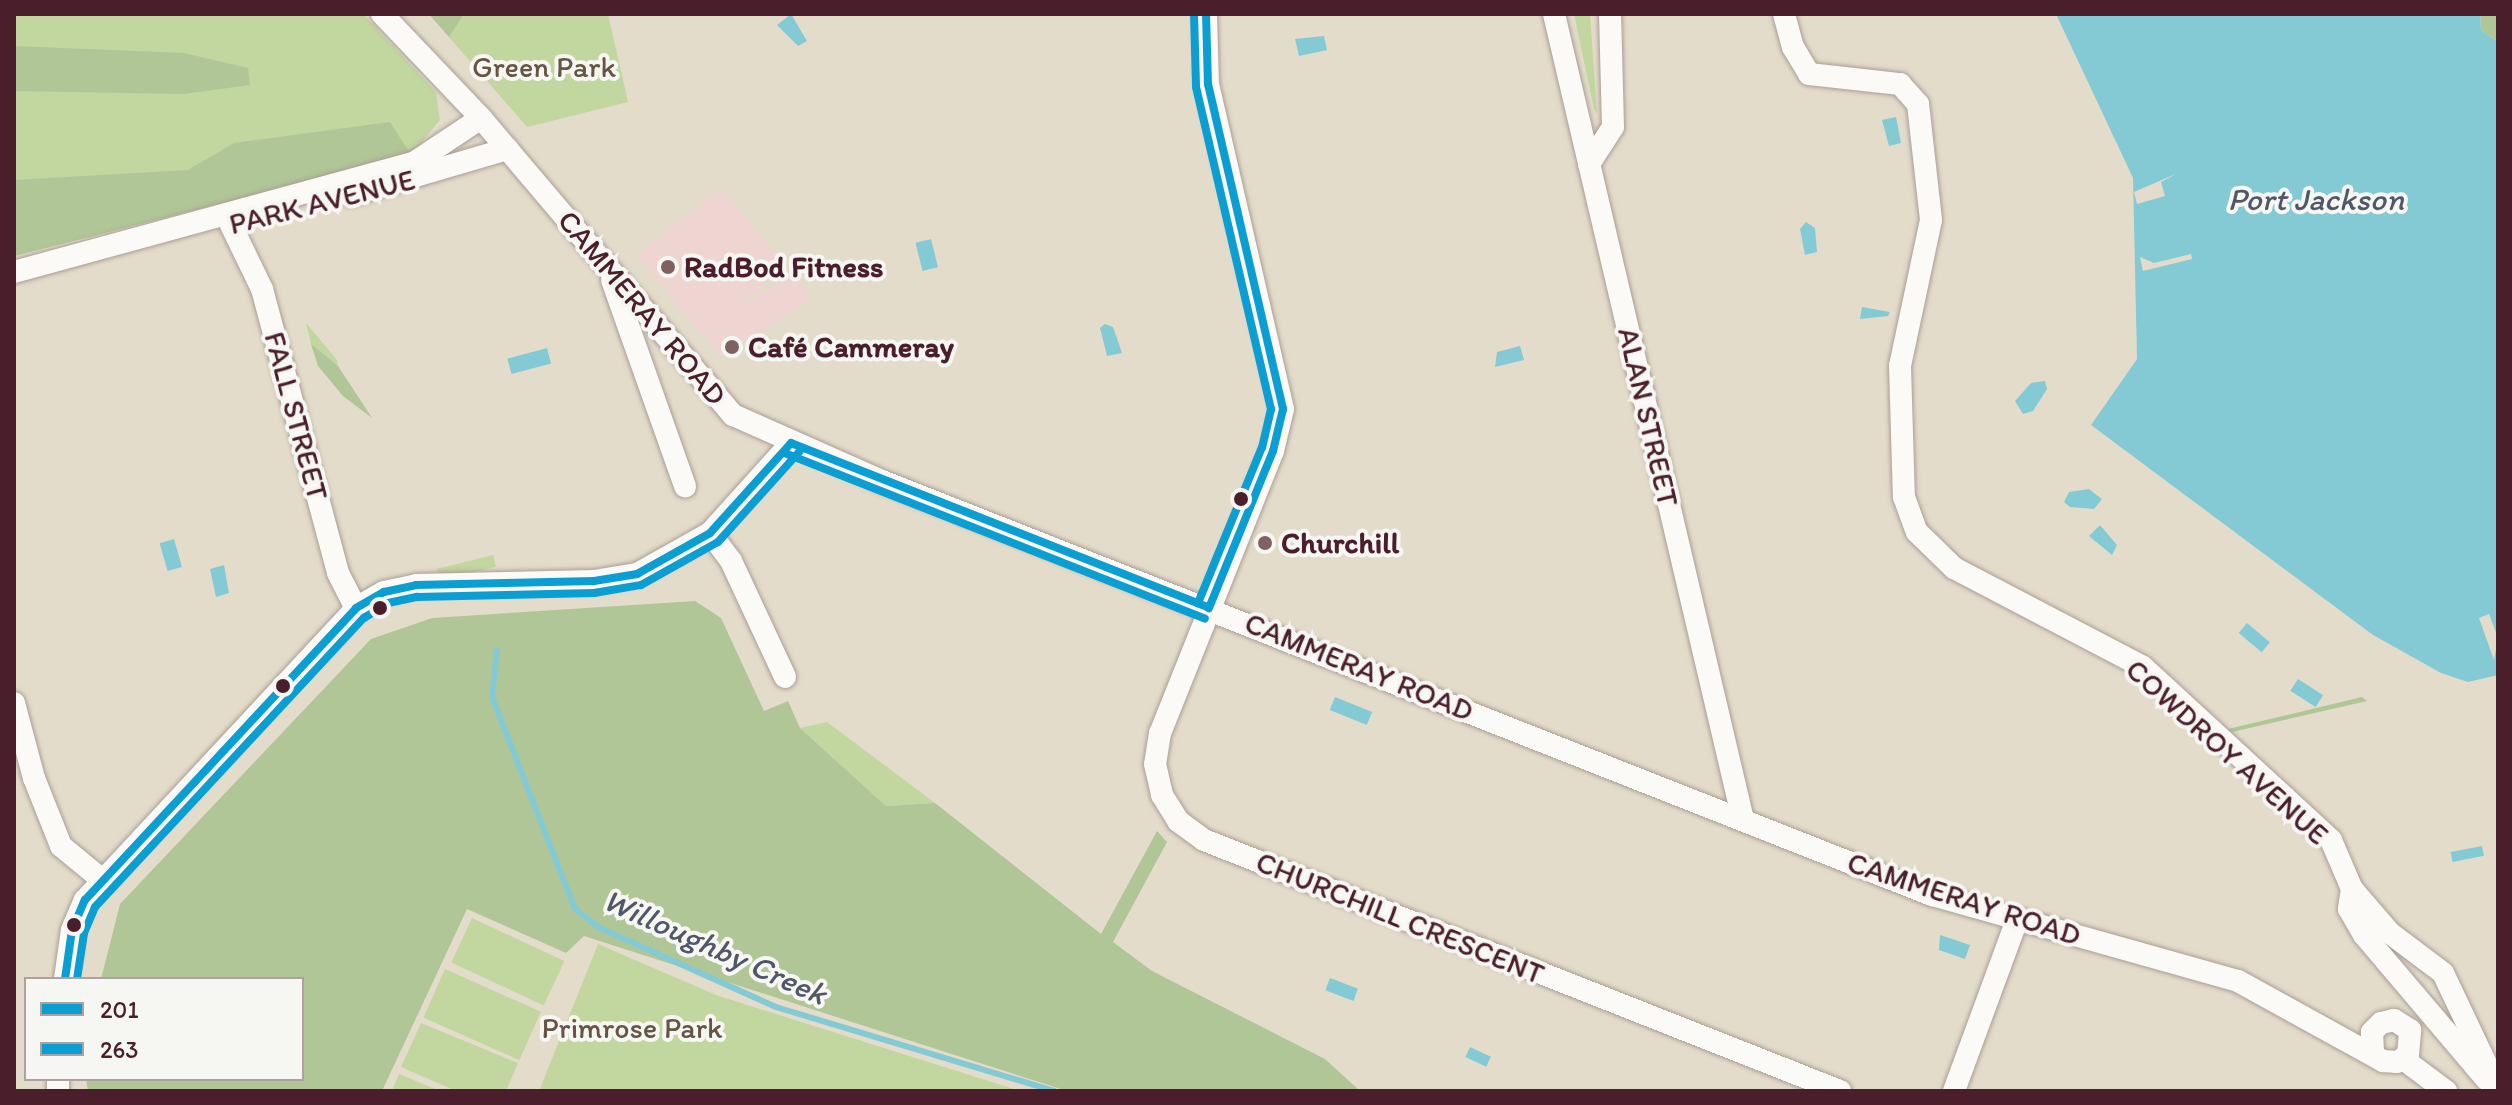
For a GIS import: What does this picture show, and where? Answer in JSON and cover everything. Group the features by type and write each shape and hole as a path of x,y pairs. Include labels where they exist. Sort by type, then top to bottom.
{"street":[{"name":"CAMMERAY ROAD","path":"382,14 481,118 666,341 733,415 791,443 1932,895 2238,981 2311,1017 2406,1036"},
{"name":"CHURCHILL CRESCENT","path":"1206,14 1208,84 1283,409 1273,451 1160,733 1155,764 1162,795 1178,821 1204,840 1840,1091"},
{"name":"ALAN STREET","path":"1554,14 1743,820"},
{"path":"1589,164 1613,127 1610,14"},
{"name":"COWDROY AVENUE","path":"1784,14 1793,47 1809,74 1900,84 1918,104 1931,220 1900,366 1903,487 1917,532 1954,568 2143,667 2331,840 2352,889 2390,933 2443,973 2498,1090"},
{"name":"PARK AVENUE","path":"134,242 165,229 415,162 481,118"},
{"name":"PARK AVENUE","path":"14,272 134,242 231,225 442,171 507,149"},
{"name":"FALL STREET","path":"231,225 262,289 338,573 356,608"},
{"path":"610,271 639,363 685,486"},
{"path":"639,363 666,341"},
{"path":"65,977 69,944 77,915 101,879 356,608 384,592 416,585 594,581 637,574 710,533 791,443"},
{"path":"710,533 731,561 785,677"},
{"path":"14,703 34,778 61,846 101,879"},
{"name":"COWDROY AVENUE","path":"2352,889 2349,909 2415,998 2406,1036"},
{"path":"1954,1091 2017,920"},
{"path":"2395,972 2395,995 2406,1036 2446,1091"},
{"path":"2406,1036 2498,1090"}],"shaded area":[{"path":"720,187 787,267 704,336 637,256"},
{"path":"795,273 811,299 719,357 703,331"}],"green space":[{"path":"14,14 363,14 436,92 440,120 411,155 14,256"},
{"name":"Green Park","path":"429,14 608,14 628,102 527,127"},
{"path":"429,14 464,14 449,37"},
{"path":"1574,14 1590,14 1597,114 1594,109"},
{"path":"2480,14 2498,14 2498,41 2481,31"},
{"path":"14,46 184,53 248,68 250,85 184,94 14,91"},
{"path":"390,122 411,155 14,256 14,180 188,170 234,143"},
{"path":"306,323 337,360 338,366 311,344"},
{"path":"311,344 338,366 372,418 343,396 318,366"},
{"path":"493,555 496,567 440,581 437,569"},
{"path":"695,601 721,618 764,711 788,701 800,728 886,806 935,803 1101,934 1157,831 1167,842 1113,942 1152,971 1325,1059 1360,1091 1067,1091 584,936 566,953 467,909 382,1091 88,1091 86,1081 304,1081 304,977 102,977 120,904 371,639 432,618"},
{"path":"2362,697 2367,701 2232,732 2228,729"},
{"path":"827,722 935,803 886,806 800,728"},
{"path":"472,918 564,961 544,1006 451,962"},
{"name":"Primrose Park","path":"598,944 716,995 1020,1091 539,1091"},
{"path":"445,969 541,1012 519,1060 423,1017"},
{"path":"421,1023 518,1063 506,1091 456,1091 401,1067"},
{"path":"399,1074 440,1091 392,1091"}],"water":[{"path":"791,14 807,41 798,46 777,25"},
{"name":"Port Jackson","path":"2056,14 2480,14 2481,31 2498,41 2498,675 2468,682 2441,673 2373,635 2091,425 2137,359 2133,178"},
{"path":"1324,36 1327,50 1299,56 1295,39"},
{"path":"1896,117 1901,143 1889,146 1882,120"},
{"path":"1806,222 1815,228 1817,252 1805,255 1800,229"},
{"path":"931,239 938,267 922,271 915,243"},
{"path":"1862,307 1890,312 1888,316 1860,319"},
{"path":"1105,324 1113,327 1122,353 1107,356 1100,328"},
{"path":"1520,346 1524,360 1495,367 1497,352"},
{"path":"547,348 551,363 512,374 507,359"},
{"path":"2045,381 2047,389 2033,411 2023,414 2015,401 2031,383"},
{"path":"2089,489 2102,499 2094,509 2070,507 2064,502 2069,492"},
{"path":"2100,525 2117,545 2112,555 2089,536"},
{"path":"174,539 182,567 168,571 160,543"},
{"path":"224,565 229,593 216,597 210,569"},
{"path":"2247,623 2270,642 2262,652 2239,633"},
{"path":"2298,679 2323,695 2316,707 2290,691"},
{"path":"1335,697 1372,712 1367,725 1330,710"},
{"path":"2482,846 2484,856 2452,862 2451,852"},
{"path":"1940,935 1970,945 1965,959 1939,950"},
{"path":"1330,978 1358,989 1353,1001 1325,990"},
{"path":"1470,1047 1491,1057 1486,1067 1465,1057"}],"pier":[{"path":"2178,173 2161,182 2165,196 2137,204 2134,192"},
{"path":"2191,254 2192,259 2143,271 2140,257 2154,263"},
{"path":"2489,614 2498,638 2494,660 2479,618"}],"waterway":[{"name":"Willoughby Creek","path":"497,650 492,697 575,909 598,927 776,1007 1055,1091"}],"transit line":[{"name":"263","path":"1194,14 1196,87 1271,409 1262,447 1198,603"},
{"name":"201","path":"1206,14 1208,84 1283,409 1273,451 1209,608"},
{"name":"201","path":"791,443 1209,608"},
{"name":"201","path":"65,977 72,930 85,900 356,608 384,592 416,585 594,581 637,574 710,533 791,443"},
{"name":"263","path":"77,977 84,933 95,907 364,618 388,603 417,597 594,593 641,585 718,542 800,451"},
{"name":"263","path":"787,454 1205,619"}],"place":[{"name":"RadBod Fitness","path":"668,267"},
{"name":"Café Cammeray","path":"732,347"},
{"name":"Churchill","path":"1265,543"}]}
